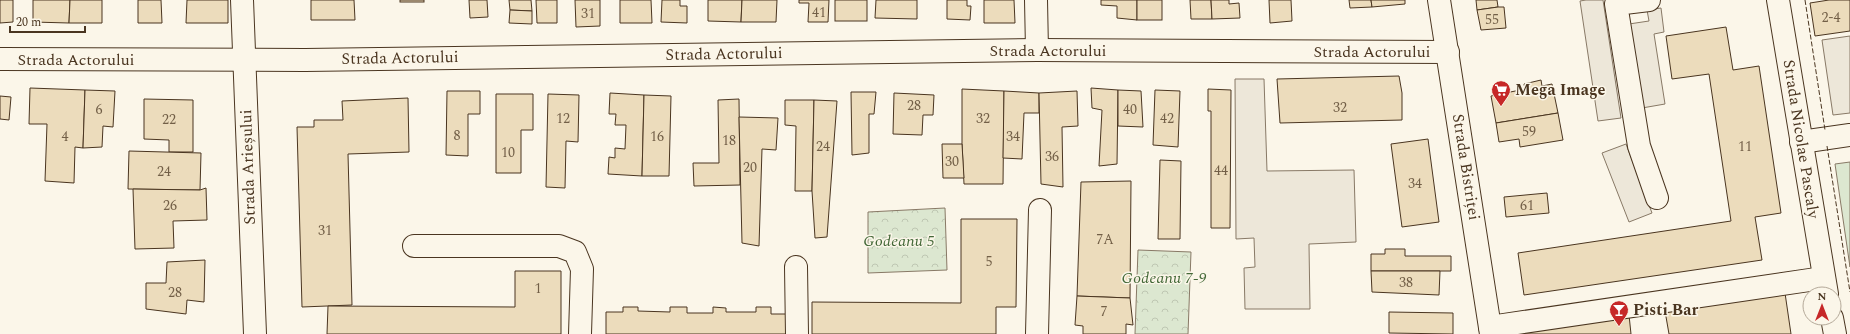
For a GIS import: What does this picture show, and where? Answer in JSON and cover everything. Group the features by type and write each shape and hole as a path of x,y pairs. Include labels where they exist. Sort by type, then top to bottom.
{"street":[{"name":"Strada Arieșului","path":"242,0 255,334"},
{"path":"1036,0 1036,50"},
{"name":"Strada Bistriței","path":"1439,0 1491,330"},
{"path":"1649,0 1616,4 1639,146 1657,198"},
{"name":"Strada Nicolae Pascaly","path":"1778,0 1825,286"},
{"name":"Strada Actorului","path":"0,59 244,60 1036,50 1448,52"},
{"path":"1801,142 1850,136"},
{"path":"1037,334 1040,210"},
{"path":"414,246 559,246 575,252 582,269 580,334"},
{"path":"796,267 797,334"},
{"name":"Strada Nicolae Pascaly","path":"1491,330 1802,289"}],"green space":[{"path":"1850,162 1850,267 1835,164"},
{"name":"Godeanu 5","path":"945,208 947,270 868,273 868,212"},
{"name":"Godeanu 7-9","path":"1138,250 1191,252 1188,334 1135,334"}],"shaded area":[{"path":"1603,0 1621,118 1598,121 1580,1"},
{"path":"1661,8 1664,32 1654,34 1665,104 1642,108 1629,24 1649,21 1647,10"},
{"path":"1850,36 1850,113 1833,115 1822,40"},
{"path":"1235,79 1264,79 1267,171 1354,170 1356,242 1309,244 1310,309 1245,309 1244,268 1255,267 1254,238 1236,239"},
{"path":"1626,144 1652,213 1629,222 1602,153"}],"building":[{"path":"0,0 13,0 13,22 0,23"},
{"path":"33,0 70,0 69,23 33,22"},
{"path":"70,0 102,0 102,23 69,23"},
{"path":"138,0 161,0 162,23 138,23"},
{"path":"187,0 228,0 228,23 186,23"},
{"path":"311,0 354,0 355,20 311,20"},
{"path":"400,0 424,0 424,2 400,2"},
{"path":"469,0 487,0 488,17 470,18"},
{"path":"509,0 531,0 532,11 510,10"},
{"path":"536,0 557,0 557,23 537,23"},
{"path":"575,0 600,0 600,26 576,27"},
{"path":"620,0 651,0 652,23 620,23"},
{"path":"662,0 680,0 680,6 687,6 687,23 661,22"},
{"path":"708,0 742,0 741,22 708,21"},
{"path":"742,0 777,0 776,22 741,22"},
{"path":"799,0 829,0 828,22 808,22 809,3 799,3"},
{"path":"835,0 867,0 867,21 835,21"},
{"path":"876,0 917,0 917,19 875,18"},
{"path":"947,0 967,0 967,6 971,6 970,20 947,19"},
{"path":"984,0 1014,0 1015,23 984,23"},
{"path":"1101,0 1137,0 1137,20 1117,18 1117,6 1101,5"},
{"path":"1137,0 1162,0 1162,20 1137,20"},
{"path":"1190,0 1211,0 1212,19 1191,19"},
{"path":"1211,0 1229,0 1229,4 1239,3 1240,18 1212,19"},
{"path":"1269,0 1291,0 1292,21 1270,23"},
{"path":"1349,0 1371,0 1372,7 1350,8"},
{"path":"1371,0 1405,0 1405,4 1372,7"},
{"path":"1476,0 1497,0 1498,7 1477,10"},
{"path":"1829,0 1850,0 1850,31 1815,36 1810,3"},
{"path":"1504,7 1506,28 1481,30 1477,10"},
{"path":"510,10 532,11 532,24 509,23"},
{"path":"1726,27 1733,70 1759,66 1781,213 1755,217 1762,260 1524,295 1518,253 1731,221 1709,74 1672,79 1666,36"},
{"path":"1399,76 1402,93 1402,120 1280,123 1277,79"},
{"path":"1541,80 1542,86 1552,84 1558,113 1496,123 1491,96 1525,89 1524,84"},
{"path":"30,88 85,90 83,148 75,147 74,183 45,181 47,124 29,124"},
{"path":"1091,88 1118,90 1117,164 1099,166 1102,110 1092,108"},
{"path":"962,89 1004,91 1003,184 964,184"},
{"path":"1208,89 1231,90 1230,228 1211,228 1211,111 1208,111"},
{"path":"85,90 115,91 113,127 103,126 102,147 83,148"},
{"path":"1118,90 1141,91 1143,127 1118,126"},
{"path":"1155,90 1180,91 1178,147 1153,145"},
{"path":"447,91 480,91 480,114 468,114 468,156 446,155"},
{"path":"1004,91 1039,93 1039,113 1024,113 1022,159 1003,158"},
{"path":"1077,91 1078,126 1062,127 1063,187 1041,184 1039,93"},
{"path":"851,92 876,92 874,114 869,114 869,153 852,155"},
{"path":"610,93 644,95 642,176 608,174 609,157 615,158 615,148 625,149 626,125 615,125 616,114 609,114"},
{"path":"894,93 934,95 933,115 923,115 922,135 893,134"},
{"path":"496,94 533,94 533,130 521,130 521,173 496,173"},
{"path":"548,94 579,95 578,142 566,141 565,188 546,187"},
{"path":"644,95 671,96 669,176 642,176"},
{"path":"0,96 11,97 9,120 0,119"},
{"path":"408,98 409,152 348,154 352,305 302,307 297,127 314,127 314,120 343,120 342,101"},
{"path":"144,99 193,100 193,152 169,152 169,140 144,139"},
{"path":"739,99 740,185 694,186 693,163 719,163 718,100"},
{"path":"785,100 814,100 812,191 795,191 796,126 785,125"},
{"path":"814,100 837,101 827,237 815,238 812,191"},
{"path":"1558,113 1563,140 1520,147 1519,139 1499,142 1496,123"},
{"path":"739,117 778,118 776,150 762,149 759,246 742,243"},
{"path":"1428,139 1439,222 1402,227 1391,144"},
{"path":"942,144 962,144 964,178 943,178"},
{"path":"129,151 201,153 200,190 128,189"},
{"path":"1160,160 1181,161 1180,239 1158,239"},
{"path":"1131,181 1130,298 1077,296 1081,182"},
{"path":"206,188 207,220 173,221 174,248 135,249 133,189 200,190"},
{"path":"1547,193 1549,213 1506,217 1504,197"},
{"path":"961,219 1017,219 1016,307 996,307 996,334 812,334 812,302 961,303"},
{"path":"1385,249 1405,249 1405,256 1451,256 1451,271 1371,271 1371,254 1385,254"},
{"path":"205,260 204,302 187,300 186,314 146,309 146,283 166,283 167,262"},
{"path":"515,271 561,271 561,334 327,334 328,306 515,307"},
{"path":"1371,271 1440,271 1439,295 1372,292"},
{"path":"1785,293 1791,334 1669,334 1665,311"},
{"path":"1077,296 1130,298 1133,325 1126,324 1126,334 1083,334 1083,326 1075,325"},
{"path":"623,307 638,307 638,311 670,312 670,307 687,307 687,313 713,313 713,307 726,308 726,312 756,312 756,307 771,307 771,314 787,314 787,334 606,334 606,312 623,312"},
{"path":"1389,312 1453,313 1453,334 1389,333"},
{"path":"1629,315 1631,334 1515,334"}],"fence":[{"path":"1805,0 1825,130"},
{"path":"1827,146 1850,292"}],"place":[{"name":"Mega Image","path":"1501,107"},
{"name":"Pisti Bar","path":"1619,327"}]}
